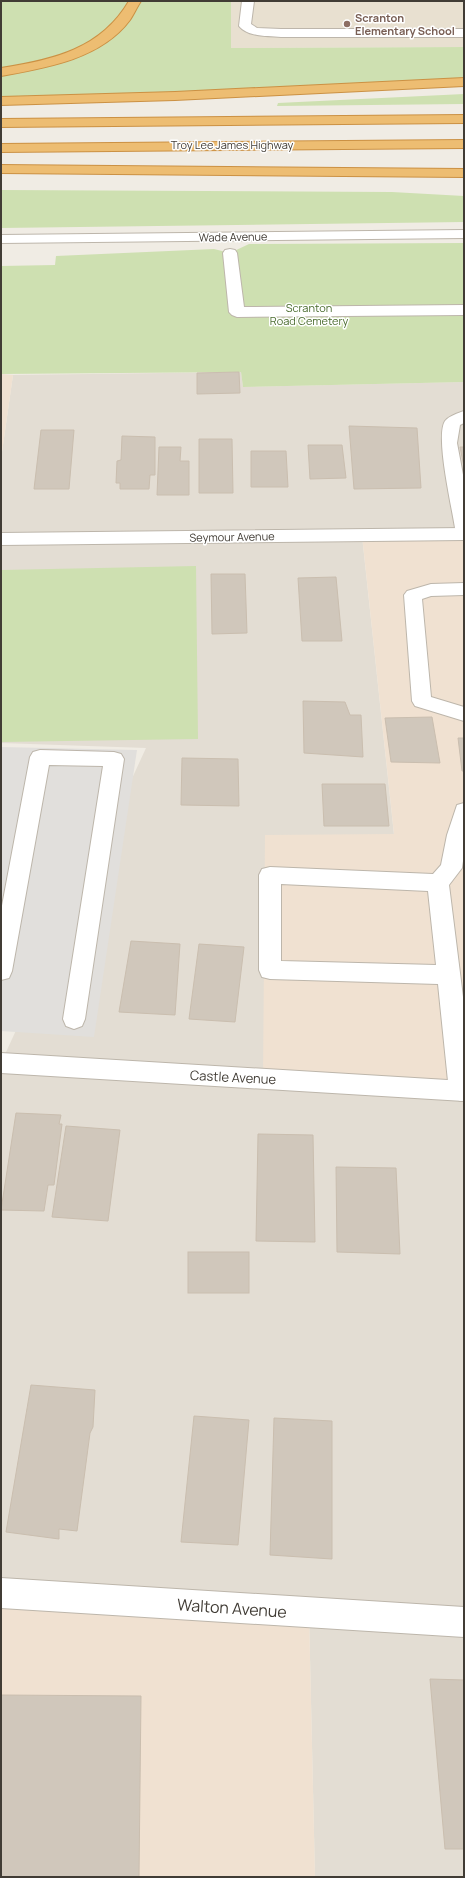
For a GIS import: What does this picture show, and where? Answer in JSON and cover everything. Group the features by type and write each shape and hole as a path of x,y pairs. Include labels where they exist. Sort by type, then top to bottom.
{"highway":[{"path":"1,72 51,63 98,43 116,29 132,4"},
{"path":"1,101 183,95 464,82"},
{"name":"Troy Lee James Highway","path":"1,123 464,119"},
{"name":"Troy Lee James Highway","path":"1,148 464,144"},
{"path":"1,169 464,173"},
{"path":"30,169 464,186"}],"street":[{"path":"248,1 245,26 255,31 281,33 464,33"},
{"name":"Wade Avenue","path":"1,239 464,234"},
{"path":"230,253 237,312 464,310"},
{"path":"464,416 452,422 449,443 464,528"},
{"name":"Seymour Avenue","path":"1,539 464,534"},
{"path":"464,589 432,590 413,595 422,701 464,714"},
{"path":"1,970 40,757 114,759 74,1019"},
{"path":"462,1091 438,883 451,868 457,835 464,811"},
{"path":"438,883 270,875 270,970 448,975"},
{"name":"Castle Avenue","path":"1,1063 462,1091"},
{"name":"Walton Avenue","path":"1,1593 464,1622"}],"shaded area":[{"name":"Scranton Elementary School","path":"231,1 464,1 464,47 231,48"},
{"path":"241,372 243,387 464,382 464,534 362,536 394,835 265,835 464,1091 464,1877 315,1877 309,1613 1,1593 1,1063 146,748 1,743 1,459 13,375"},
{"path":"1,374 13,375 1,459"},
{"path":"464,534 464,1091 263,1079 265,835 394,834 362,535"},
{"path":"1,747 137,750 94,1037 1,1031"},
{"path":"1,1593 309,1613 315,1877 1,1877"}],"green space":[{"path":"1,1 231,1 231,48 464,47 464,82 1,101"},
{"path":"464,94 464,104 277,106 278,103"},
{"path":"1,190 392,192 464,196 464,222 1,228"},
{"name":"Scranton Road Cemetery","path":"464,243 464,382 243,387 241,372 1,374 1,266 55,265 56,256 214,249 230,253 249,244"},
{"path":"196,566 198,739 1,742 1,570"}],"building":[{"path":"239,372 240,393 197,394 197,373"},
{"path":"349,426 417,428 421,488 354,489"},
{"path":"41,430 74,430 69,489 34,489"},
{"path":"122,436 155,437 155,475 150,475 149,489 120,489 120,483 116,483 117,461 121,460"},
{"path":"199,439 232,439 233,493 199,493"},
{"path":"308,445 342,445 346,478 310,479"},
{"path":"159,447 181,447 180,461 189,461 189,495 157,495"},
{"path":"460,447 464,447 464,467"},
{"path":"251,451 286,451 288,487 251,487"},
{"path":"211,574 245,574 247,633 212,634"},
{"path":"336,577 342,641 302,641 298,578"},
{"path":"303,701 345,702 350,715 361,715 363,757 304,753"},
{"path":"432,717 440,763 391,762 385,718"},
{"path":"458,738 464,738 464,771 462,771"},
{"path":"182,758 238,759 239,806 181,805"},
{"path":"322,784 385,784 389,826 324,826"},
{"path":"131,941 180,944 175,1015 119,1012"},
{"path":"199,944 244,947 235,1022 189,1019"},
{"path":"16,1113 61,1115 59,1124 62,1124 54,1185 48,1185 44,1211 1,1210"},
{"path":"66,1126 120,1130 108,1221 52,1217"},
{"path":"258,1134 313,1135 315,1242 256,1241"},
{"path":"336,1167 396,1168 400,1254 337,1252"},
{"path":"188,1252 249,1252 249,1293 188,1293"},
{"path":"31,1385 95,1390 93,1427 90,1433 77,1531 59,1529 59,1539 6,1532"},
{"path":"194,1416 249,1420 238,1545 181,1542"},
{"path":"274,1418 332,1421 332,1559 270,1555"},
{"path":"430,1679 464,1680 464,1849 445,1849"},
{"path":"1,1695 141,1696 139,1877 1,1877"}],"place":[{"name":"Scranton Elementary School","path":"347,24"}]}
